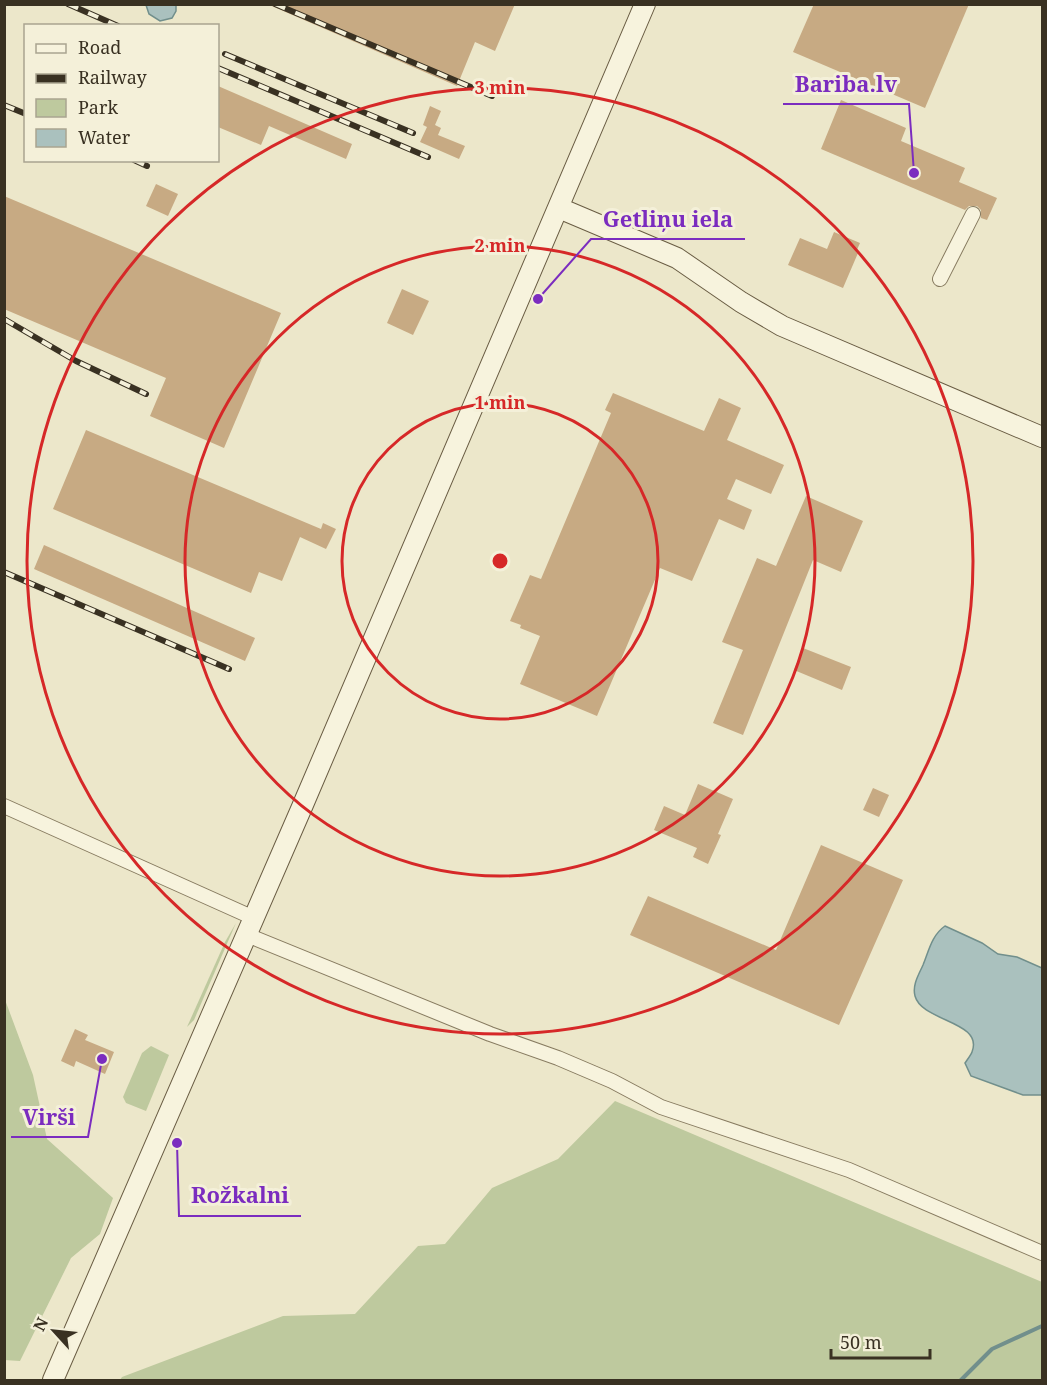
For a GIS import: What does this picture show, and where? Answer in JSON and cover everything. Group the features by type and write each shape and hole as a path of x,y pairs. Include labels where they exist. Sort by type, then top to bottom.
{"main road":[{"path":"53,1380 138,1188 645,4"},
{"path":"559,208 677,258 741,302 782,326 1042,437"}],"street":[{"path":"940,279 973,214"},
{"path":"4,806 250,927 490,1034 558,1058 612,1081 661,1107 849,1170 1042,1253"}],"green space":[{"path":"236,923 194,1020 187,1027 225,942"},
{"path":"4,997 33,1075 47,1139 113,1198 100,1234 71,1258 20,1361 4,1360"},
{"path":"151,1046 169,1055 146,1111 126,1103 123,1097 142,1053"},
{"path":"615,1101 1042,1282 1042,1380 120,1380 122,1377 283,1316 355,1314 418,1246 445,1244 492,1188 558,1159"}],"water":[{"path":"146,5 176,5 176,11 172,18 160,21 149,14"},
{"path":"945,926 982,943 998,954 1017,957 1042,968 1042,1095 1023,1095 971,1076 965,1063 972,1052 973,1042 969,1034 920,1005 915,996 916,980 931,943"}],"building":[{"path":"267,4 515,4 495,51 475,42 457,86"},
{"path":"814,4 969,4 925,108 793,52"},
{"path":"219,86 352,144 346,159 269,126 261,145 219,127"},
{"path":"841,100 906,128 901,141 965,168 959,182 997,198 987,220 981,218 981,210 977,206 969,206 965,210 821,149"},
{"path":"430,106 441,111 435,125 441,128 438,135 465,146 459,159 420,142 427,127 423,125"},
{"path":"156,184 178,194 168,216 146,206"},
{"path":"4,196 281,313 224,448 150,416 166,378 4,309"},
{"path":"834,232 860,243 843,288 788,265 800,238 827,249"},
{"path":"402,289 429,301 413,335 387,323"},
{"path":"613,393 704,431 719,398 741,408 727,440 784,465 771,494 736,479 727,499 752,510 744,530 719,519 692,581 660,568 597,716 520,684 540,636 510,621 530,575 541,579 611,413 605,410"},
{"path":"86,430 321,529 323,523 336,529 326,549 300,537 282,581 259,572 251,593 53,509"},
{"path":"806,496 863,521 841,572 813,560 743,735 713,723 743,650 722,642 757,558 776,566"},
{"path":"44,545 255,638 245,661 34,569"},
{"path":"803,648 851,667 842,690 794,670"},
{"path":"698,784 733,799 708,864 693,857 697,848 654,830 664,806 685,815"},
{"path":"873,788 889,795 879,817 863,810"},
{"path":"821,845 903,880 839,1025 630,935 648,896 776,950"},
{"path":"75,1029 88,1035 85,1040 114,1052 105,1074 76,1061 74,1067 61,1061"}],"waterway":[{"path":"961,1380 992,1349 1042,1326"}],"railway":[{"path":"68,4 113,24"},
{"path":"275,4 492,96"},
{"path":"225,54 413,133"},
{"path":"219,68 428,157"},
{"path":"4,105 24,113"},
{"path":"138,162 147,166"},
{"path":"4,319 76,361 146,394"},
{"path":"4,572 229,669"}],"place":[{"name":"Bariba.lv","path":"914,173"},
{"name":"Getliņu iela","path":"538,299"},
{"name":"Virši","path":"102,1059"},
{"name":"Rožkalni","path":"177,1143"}]}
